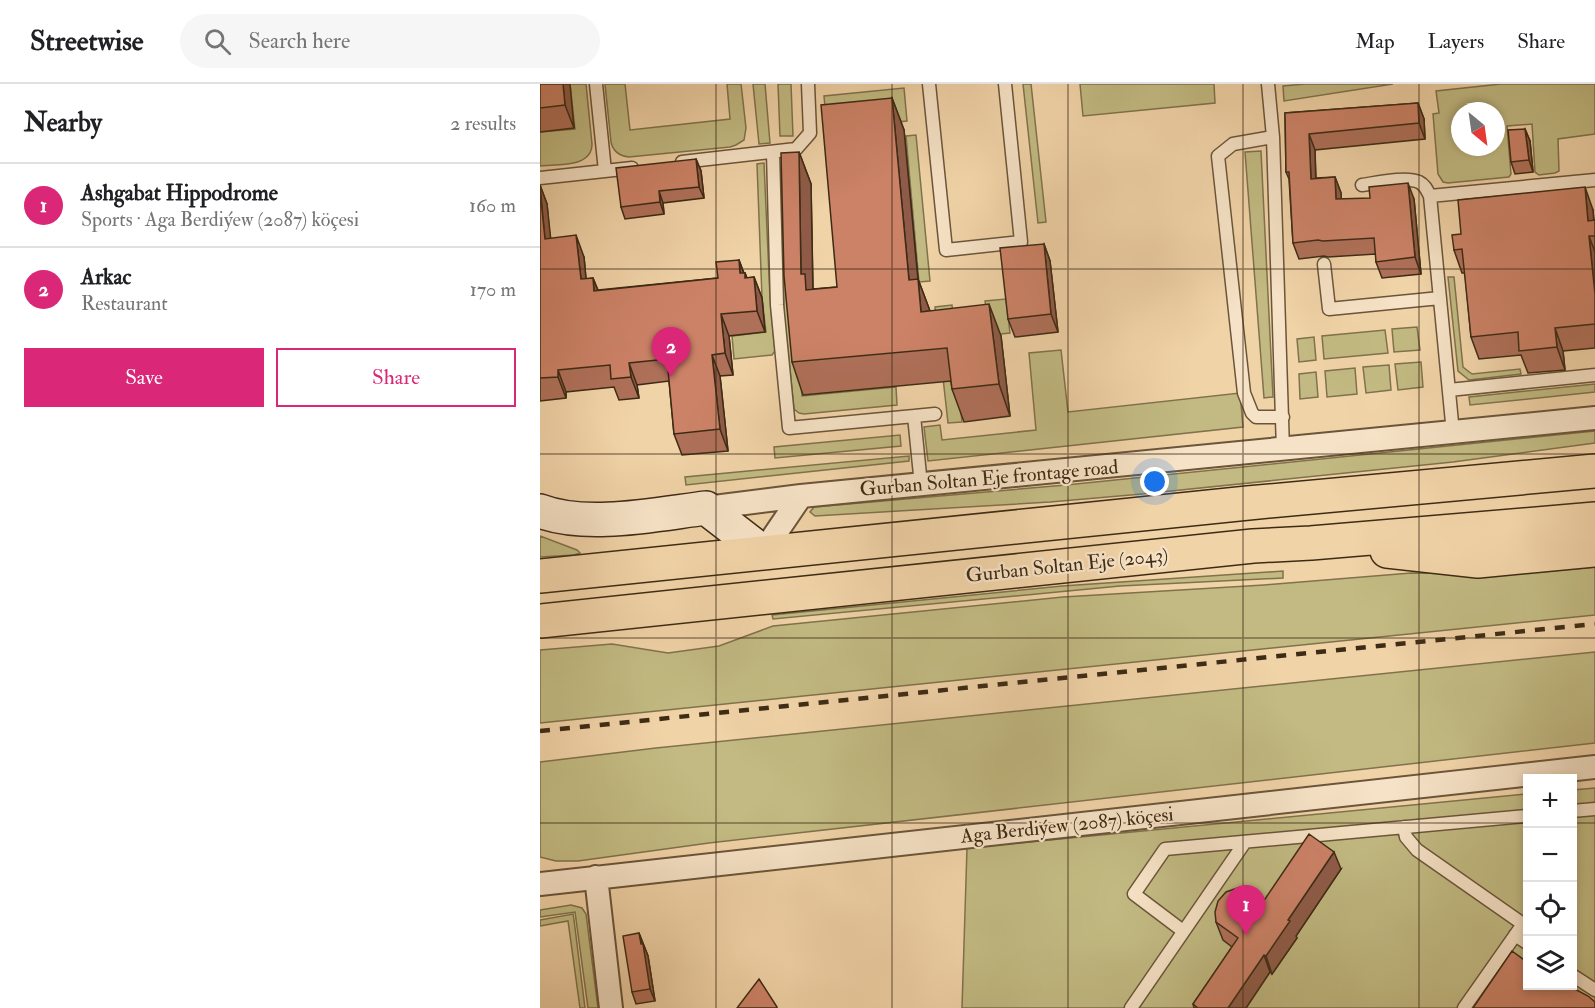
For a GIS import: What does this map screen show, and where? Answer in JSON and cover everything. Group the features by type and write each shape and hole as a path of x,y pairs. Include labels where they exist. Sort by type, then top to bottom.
{"highway":[{"path":"540,576 1248,503 1595,471"},
{"name":"Gurban Soltan Eje (2043)","path":"540,621 1253,546 1595,519"},
{"path":"1311,543 1478,561 1595,550"}],"main road":[{"path":"540,510 561,517 606,519 706,508 763,552"}],"street":[{"name":"Gurban Soltan Eje frontage road","path":"706,508 801,496 1595,418"},
{"path":"763,552 801,496"},
{"name":"Aga Berdiýew (2087) köçesi","path":"540,884 1595,767"},
{"path":"596,877 611,1008"}],"lane":[{"path":"596,84 605,171"},
{"path":"672,163 796,149 810,134 808,84"},
{"path":"929,84 946,250 1021,242 1005,84"},
{"path":"1268,84 1273,137 1283,450"},
{"path":"1273,137 1233,144 1218,156 1244,393 1256,417 1283,417"},
{"path":"773,152 777,305 789,428 935,414"},
{"path":"540,178 650,166"},
{"path":"1362,184 1410,180 1420,182 1430,196 1453,433"},
{"path":"1430,196 1595,180"},
{"path":"1324,264 1329,309 1440,298"},
{"path":"1449,390 1595,375"},
{"path":"914,416 921,485"},
{"path":"1577,811 1595,809"},
{"path":"1183,931 1134,894 1165,849 1523,816"},
{"path":"1404,827 1406,837 1417,850 1523,924 1464,1008"},
{"path":"1131,1008 1245,842"},
{"path":"1515,935 1523,940"},
{"path":"1577,978 1595,990"}],"shaded area":[{"path":"570,84 586,84 592,144 590,152 580,161 540,166 540,132 575,129"},
{"path":"605,84 625,84 630,130 730,119 727,84 741,84 746,128 744,140 730,147 622,156 613,148 611,142"},
{"path":"753,84 765,84 770,143 759,144"},
{"path":"778,84 791,84 793,136 780,136"},
{"path":"1023,84 1031,84 1046,222 1038,223"},
{"path":"1080,84 1214,84 1215,103 1083,116"},
{"path":"1393,84 1284,101 1283,86"},
{"path":"1501,84 1595,84 1595,134 1558,139 1559,171 1555,173 1539,175 1535,172 1532,124 1507,126 1511,174 1509,177 1443,182 1438,174 1433,114 1439,113 1436,91"},
{"path":"904,88 907,121 827,129 824,96"},
{"path":"916,135 930,281 919,282 906,136"},
{"path":"1261,151 1273,397 1264,398 1245,152"},
{"path":"764,163 770,298 775,351 772,355 734,359 732,336 766,332 762,298 757,164"},
{"path":"781,167 792,167 795,315 802,396 896,387 897,405 804,414 794,409 784,312"},
{"path":"1448,277 1454,277 1463,367 1472,374 1520,369 1521,374 1469,380 1458,371"},
{"path":"1006,299 1010,333 953,339 941,360 935,307 952,305 954,324 988,320 985,301"},
{"path":"1417,327 1420,350 1394,352 1392,329"},
{"path":"1385,330 1388,353 1324,359 1322,336"},
{"path":"1314,337 1316,360 1299,362 1297,339"},
{"path":"1061,350 1068,412 1240,393 1243,427 928,461 924,427 940,425 942,440 1036,430 1029,353"},
{"path":"1421,362 1423,387 1398,390 1395,364"},
{"path":"1389,365 1391,390 1366,393 1363,367"},
{"path":"1355,368 1357,394 1327,397 1325,371"},
{"path":"1316,372 1318,397 1300,399 1299,374"},
{"path":"957,376 962,422 948,423 943,378"},
{"path":"1595,384 1595,392 1470,405 1469,397"},
{"path":"1595,431 1595,443 1453,462 1050,502 815,516 810,512 814,507 1066,485"},
{"path":"900,435 901,446 775,458 774,447"},
{"path":"909,456 909,461 686,485 685,477"},
{"path":"540,536 577,550 580,553 540,557"},
{"path":"1595,567 1595,615 540,723 540,650 612,644 668,653 719,646 773,626 1063,597 1264,585 1411,573 1487,574"},
{"path":"1283,571 1283,578 1120,586 773,619 772,615 1062,586"},
{"path":"1595,652 1595,743 709,843 578,861 556,861 540,857 540,762 656,748"},
{"path":"1595,788 1595,1008 962,1008 967,848 1523,794 1523,990 1577,990 1577,790"},
{"path":"571,905 582,908 586,914 598,1008 588,1008 575,912 540,917 540,910"},
{"path":"573,914 585,1008 580,1008 568,921 540,926 540,920"}],"building":[{"path":"540,84 563,84 565,105 540,108"},
{"path":"892,98 909,280 918,279 921,312 989,304 999,384 952,389 947,348 792,362 784,276 781,153 799,152 801,274 805,274 806,290 837,287 821,105"},
{"path":"1418,103 1419,123 1309,134 1311,179 1335,177 1336,199 1370,198 1369,187 1408,183 1415,257 1376,262 1374,238 1293,243 1289,172 1286,172 1285,113"},
{"path":"1525,129 1529,160 1511,162 1508,130"},
{"path":"696,159 699,187 659,191 660,202 621,207 616,168"},
{"path":"1585,187 1588,221 1595,220 1595,236 1589,236 1595,294 1595,324 1555,328 1557,347 1519,351 1518,332 1471,337 1462,249 1454,250 1452,235 1461,234 1458,200"},
{"path":"540,191 545,239 576,235 581,279 593,278 594,291 718,278 716,262 739,260 740,273 745,273 745,278 754,277 757,311 721,314 725,353 712,355 720,429 674,434 667,359 629,363 631,377 611,379 610,365 558,370 558,377 540,378"},
{"path":"1044,244 1051,314 1008,319 1000,248"},
{"path":"1309,834 1334,852 1288,920 1290,921 1228,1008 1198,1008 1193,1004 1238,938 1216,922 1215,912 1218,901 1226,892 1240,887 1263,902"},
{"path":"639,933 641,944 643,944 650,989 632,992 623,936"},
{"path":"1512,951 1523,959 1523,990 1576,990 1595,1002 1595,1008 1473,1008"},
{"path":"759,979 777,1008 737,1008"}],"railway":[{"path":"540,731 1595,624"}],"place":[{"name":"Arkac","path":"671,377"},
{"name":"Ashgabat Hippodrome","path":"1246,935"}]}
